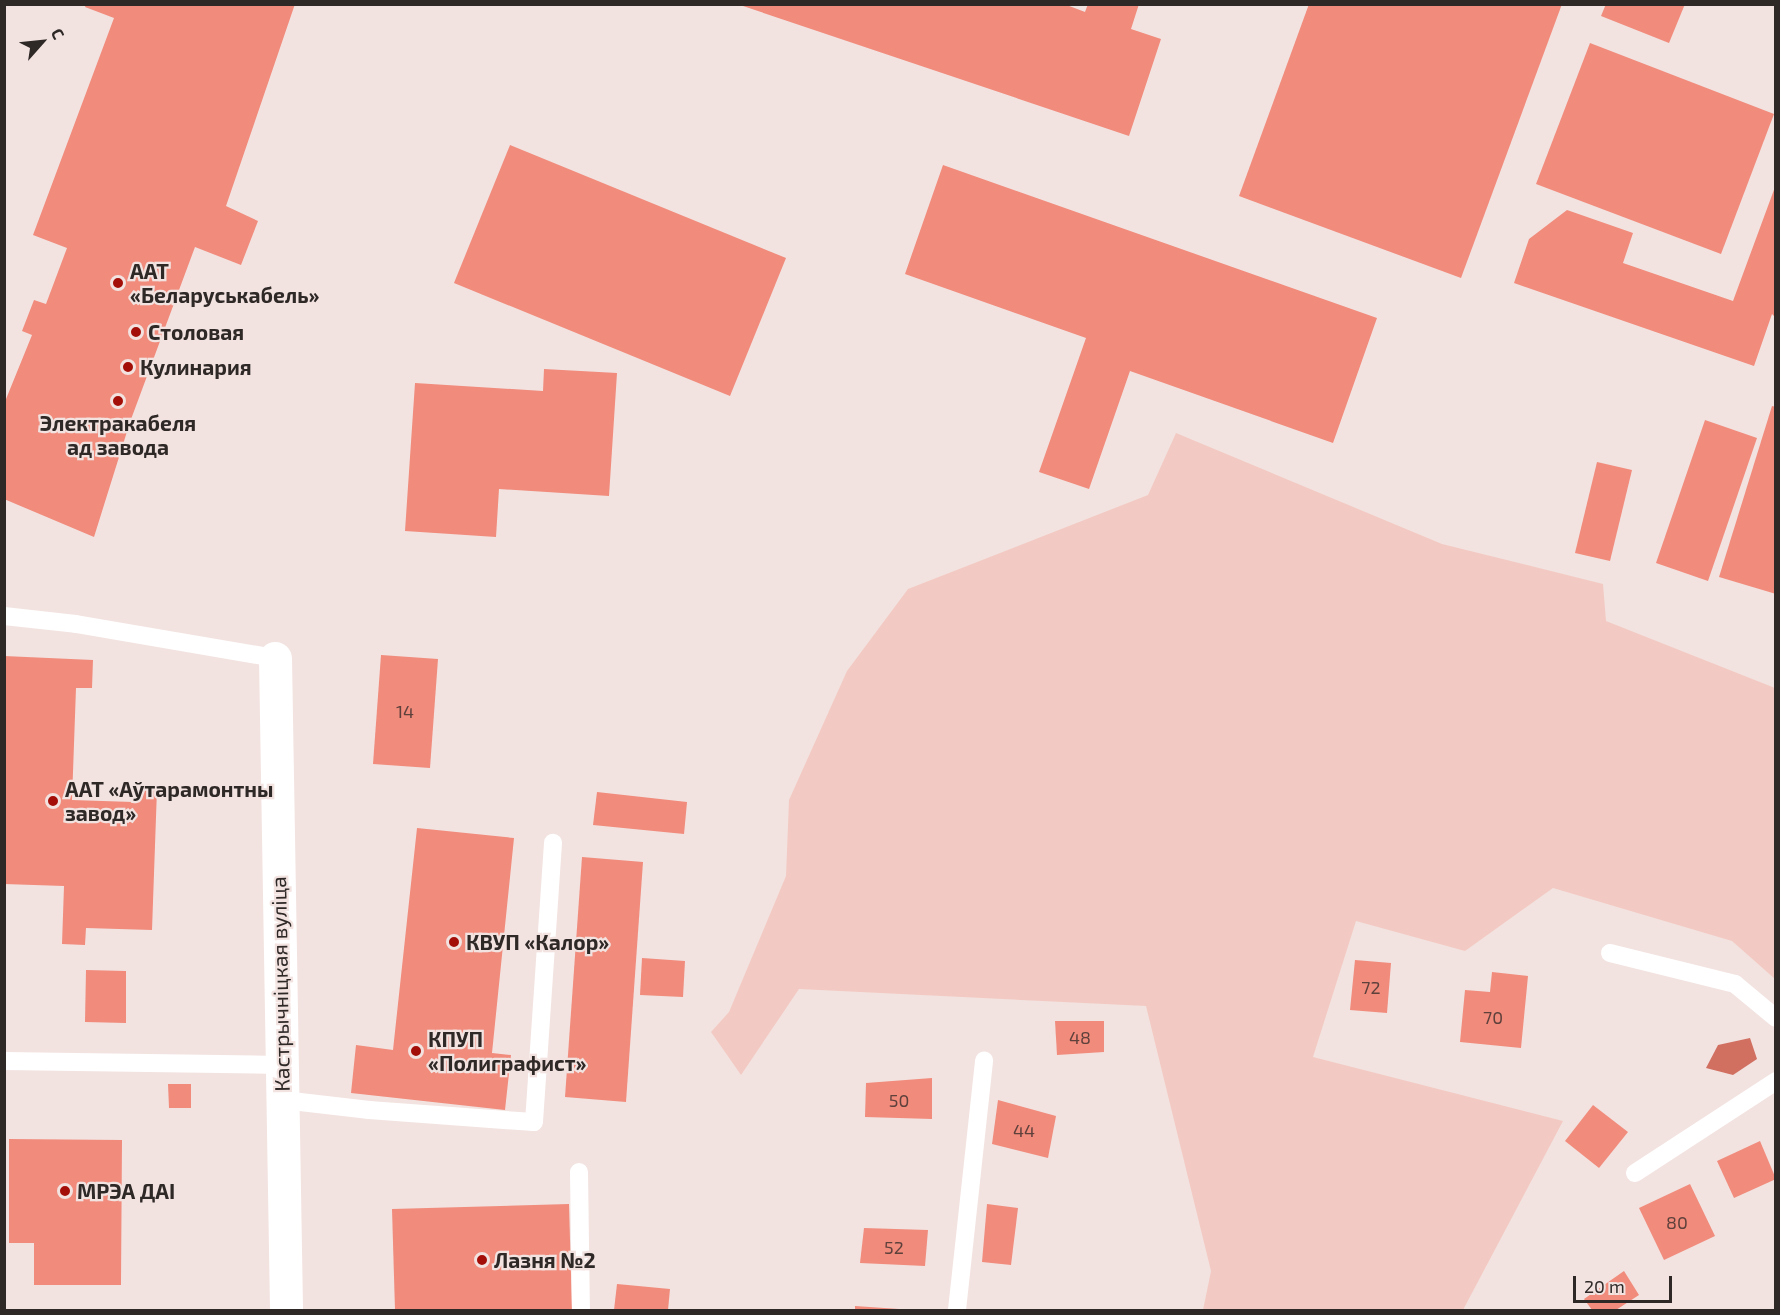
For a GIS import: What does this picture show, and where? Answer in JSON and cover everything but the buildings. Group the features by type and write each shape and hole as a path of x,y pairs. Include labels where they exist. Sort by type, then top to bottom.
{"street":[{"name":"Кастрычніцкая вуліца","path":"275,658 286,1311"}],"lane":[{"path":"4,616 76,624 275,658"},
{"path":"283,1100 369,1110 534,1122 553,843"},
{"path":"1610,953 1735,984 1776,1018"},
{"path":"957,1311 984,1060"},
{"path":"4,1061 282,1065"},
{"path":"1635,1173 1776,1081"},
{"path":"579,1172 581,1311"}],"shaded area":[{"path":"1176,433 1442,544 1603,584 1606,621 1775,688 1775,979 1732,941 1553,888 1465,951 1356,921 1313,1057 1563,1121 1463,1310 1203,1310 1211,1271 1146,1006 799,989 741,1075 711,1032 729,1012 786,876 789,800 847,671 908,589 1148,495"},
{"path":"1750,1038 1757,1059 1733,1075 1706,1068 1718,1045"}],"place":[{"name":"ААТ «Беларуськабель»","path":"118,283"},
{"name":"Столовая","path":"136,332"},
{"name":"Кулинария","path":"128,367"},
{"name":"Электракабеля ад завода","path":"118,401"},
{"name":"ААТ «Аўтарамонтны завод»","path":"53,801"},
{"name":"КВУП «Калор»","path":"454,942"},
{"name":"КПУП «Полиграфист»","path":"416,1051"},
{"name":"МРЭА ДАІ","path":"65,1191"},
{"name":"Лазня №2","path":"482,1260"}]}
